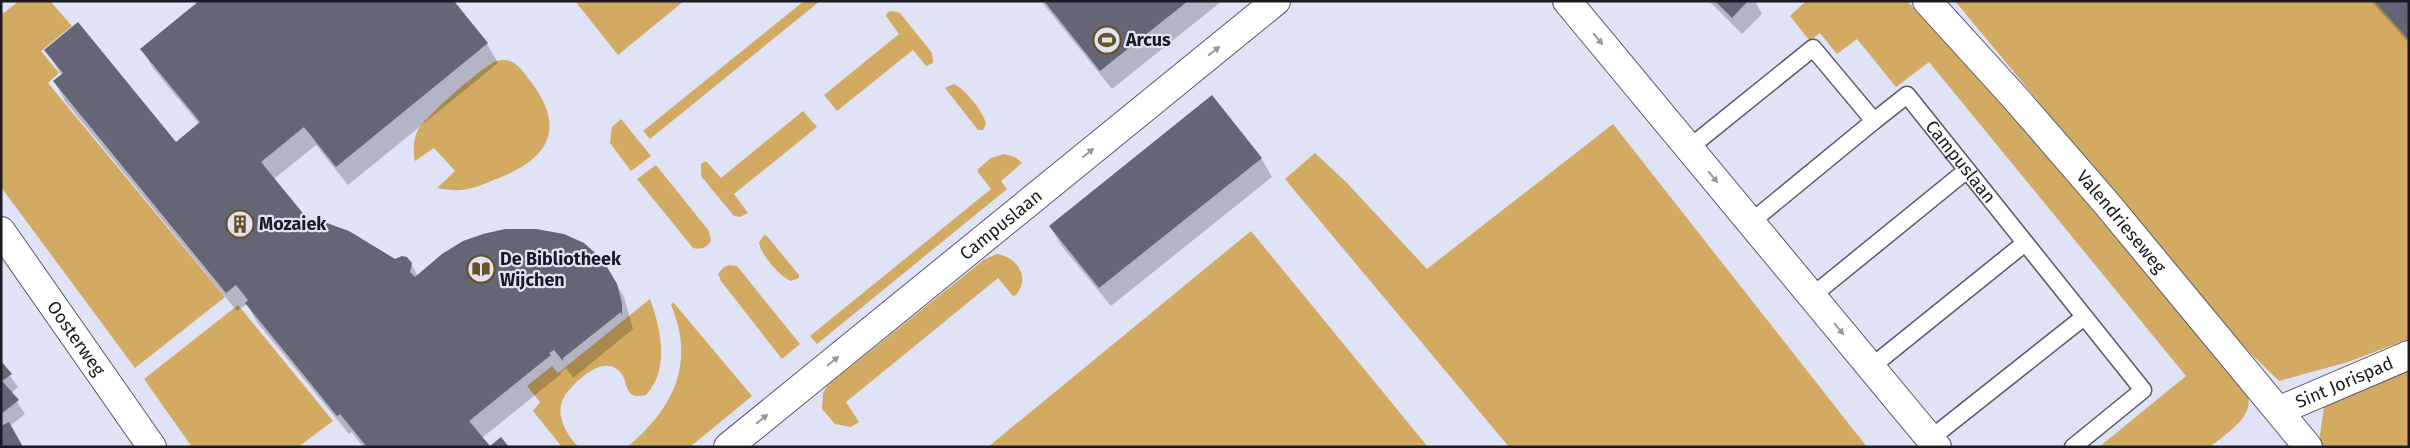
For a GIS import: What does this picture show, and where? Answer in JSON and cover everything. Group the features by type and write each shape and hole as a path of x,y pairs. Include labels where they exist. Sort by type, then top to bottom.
{"street":[{"name":"Campuslaan","path":"728,447 1276,1"},
{"path":"1567,1 1934,443"},
{"name":"Valendrieseweg","path":"1927,1 2030,115 2280,410 2308,447"},
{"name":"Oosterweg","path":"1,231 152,447"},
{"name":"Sint Jorispad","path":"2280,410 2409,355"}],"lane":[{"path":"1689,148 1813,48 1874,121 1751,222"},
{"name":"Campuslaan","path":"1874,121 1907,95 2143,390 2074,447"},
{"path":"1812,296 1967,170"},
{"path":"1871,367 2025,243"},
{"path":"1934,443 2084,316"}],"shaded area":[{"path":"19,1 50,1 72,26 41,51 59,73 48,83 225,297 135,368 1,187 1,15"},
{"path":"575,1 684,1 618,55"},
{"path":"804,1 820,1 650,139 643,131"},
{"path":"1806,1 1907,1 1949,44 2029,133 2223,363 2248,397 2249,404 2242,419 2210,447 2099,447 2186,376 1929,62 1896,87 1857,39 1837,54 1820,33 1810,41 1790,16"},
{"path":"1955,1 2409,1 2409,339 2348,362 2279,381 2233,336"},
{"path":"888,12 900,13 932,53 933,63 926,66 913,50 837,111 824,95 899,34 886,16"},
{"path":"498,60 506,60 520,68 542,99 548,114 549,128 546,141 539,152 528,162 496,179 461,190 437,188 455,171 434,148 415,161 414,145 418,130 442,104 477,74"},
{"path":"954,84 968,96 982,113 986,124 983,130 978,130 945,88"},
{"path":"803,111 817,127 734,194 748,213 740,217 734,216 701,176 701,164 706,161 721,178"},
{"path":"621,119 651,156 631,171 610,143 612,127"},
{"path":"1613,124 1867,447 1509,447 1285,179 1315,153 1346,182 1427,269"},
{"path":"1004,154 1015,157 1022,163 1001,181 1007,189 817,344 810,336 991,189 978,172 978,169 991,158"},
{"path":"656,165 709,231 711,241 705,247 701,249 693,248 637,179"},
{"path":"1251,231 1428,447 988,447"},
{"path":"764,235 767,236 799,275 799,278 791,281 787,279 771,264 760,247 759,242"},
{"path":"997,254 1011,259 1020,269 1022,281 1016,295 1013,296 998,278 846,402 859,422 851,427 835,424 822,409 823,393 828,385 985,259"},
{"path":"729,265 737,266 800,344 782,359 721,281 718,274 724,267"},
{"path":"650,299 660,336 661,348 661,361 654,385 646,395 636,396 629,392 623,376 617,369 603,366 588,373 567,392 563,399 560,413 570,437 579,447 562,447 533,411 540,402 527,386 552,366 558,373"},
{"path":"673,302 752,396 690,447 627,447 657,417 668,401 676,383 680,365 681,346 678,326 671,305"},
{"path":"238,305 333,421 298,447 192,447 144,379"},
{"path":"2409,370 2409,447 2323,447 2319,442 2325,400 2353,384"}],"building":[{"name":"Mozaiek","path":"199,1 454,1 488,43 336,167 304,127 261,162 315,228 321,230 324,222 349,231 395,259 402,256 407,257 412,263 410,272 415,277 442,254 463,241 505,229 536,229 564,234 584,243 603,260 617,284 622,304 622,316 621,312 563,358 563,361 554,350 549,353 551,355 469,421 490,446 501,437 509,447 367,447 340,414 337,416 245,303 248,300 236,285 226,293 53,81 63,73 44,50 78,22 176,142 200,122 140,49"},
{"name":"Arcus","path":"1044,1 1188,1 1100,71"},
{"path":"1715,1 1748,1 1732,18"},
{"path":"2374,1 2409,1 2409,40"},
{"path":"1212,95 1262,158 1099,288 1049,226"},
{"path":"1,361 12,374 2,381 19,400 1,414"},
{"path":"9,422 23,447 1,447 1,426"}],"place":[{"name":"Arcus","path":"1107,40"},
{"name":"Mozaiek","path":"240,224"},
{"name":"De Bibliotheek Wijchen","path":"481,269"}]}
